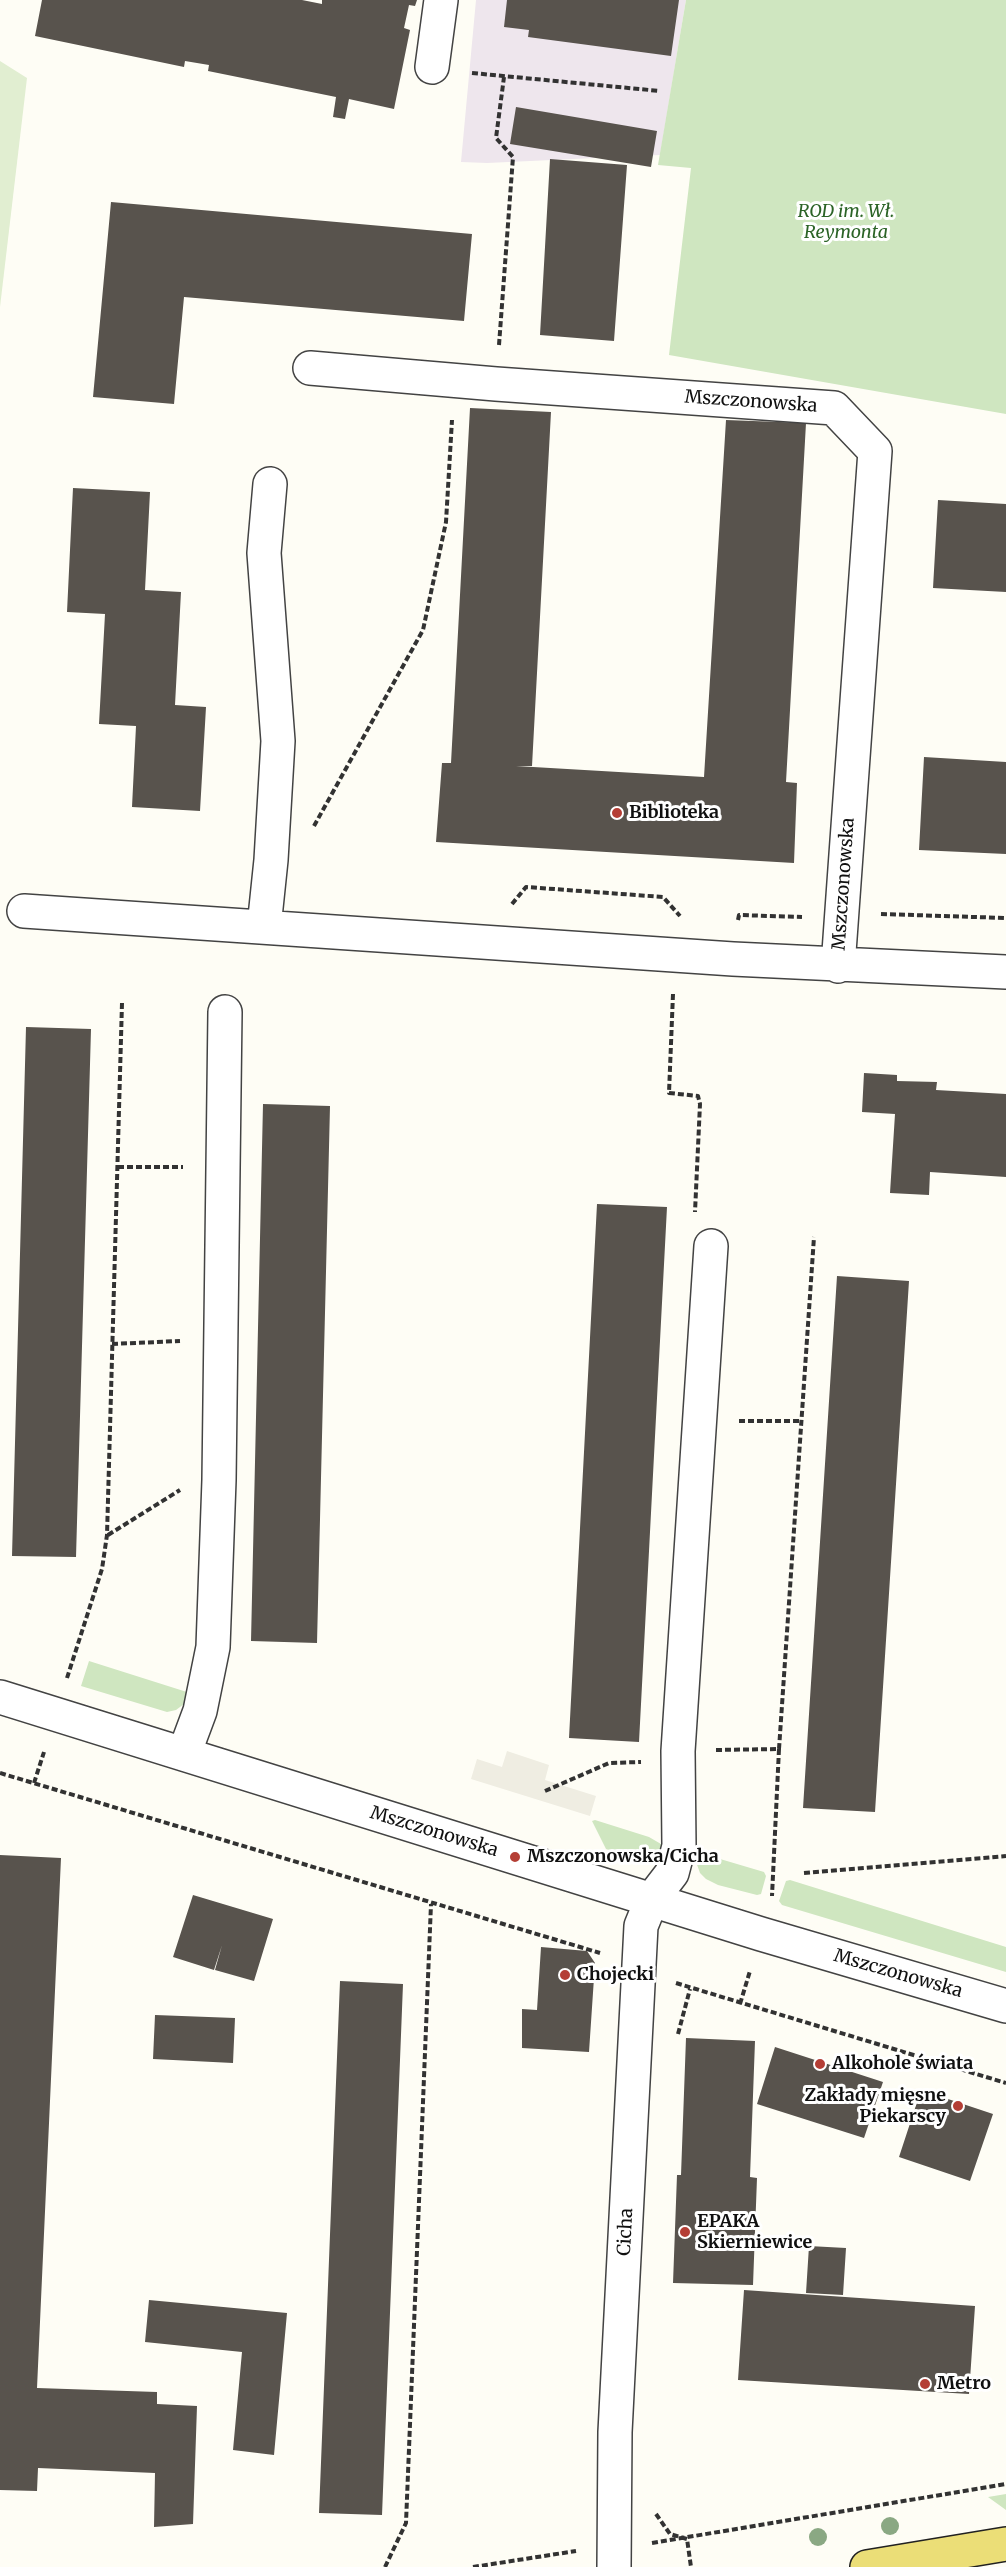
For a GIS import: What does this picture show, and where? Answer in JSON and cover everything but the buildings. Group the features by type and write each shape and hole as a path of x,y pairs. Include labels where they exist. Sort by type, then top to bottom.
{"main road":[{"path":"867,2567 1006,2544"}],"street":[{"path":"432,67 441,0"},
{"name":"Mszczonowska","path":"310,368 834,408 875,451 838,966"},
{"path":"264,927 271,860 278,741 264,553 270,484"},
{"path":"24,911 838,966 1006,972"},
{"path":"184,1754 200,1711 213,1647 219,1480 225,1012"},
{"name":"Cicha","path":"614,2567 615,2432 641,1926 652,1899 672,1873 679,1846 665,1757 700,1422 711,1246"},
{"name":"Mszczonowska","path":"0,1698 761,1934 1006,2006"}],"path":[{"path":"432,67 504,77 660,91"},
{"path":"496,384 513,157 496,138 504,77"},
{"path":"314,827 423,630 446,522 452,417"},
{"path":"508,909 526,887 663,897 682,919"},
{"path":"738,925 739,915 842,918 887,913 1006,918"},
{"path":"66,1683 102,1569 107,1535 122,1003"},
{"path":"771,1900 814,1237"},
{"path":"112,1344 220,1339"},
{"path":"700,1422 801,1421"},
{"path":"107,1535 175,1492 219,1480"},
{"path":"34,1783 47,1743"},
{"path":"545,1791 609,1763 779,1749"},
{"path":"0,1773 610,1957"},
{"path":"804,1873 1006,1856"},
{"path":"385,2567 406,2523 431,1904"},
{"path":"740,2004 752,1965"},
{"path":"675,1983 1006,2083"},
{"path":"677,2036 690,1989"},
{"path":"666,2542 1006,2484"},
{"path":"655,2511 670,2534 687,2539"},
{"path":"687,2539 691,2567"},
{"path":"473,2567 579,2550"}],"shaded area":[{"path":"476,0 686,0 660,155 487,163 461,162"},
{"name":"Mszczonowska/Cicha","path":"507,1751 549,1765 545,1780 596,1796 590,1816 471,1779 477,1759 502,1767"}],"green space":[{"name":"ROD im. Wł. Reymonta","path":"686,0 1006,0 1006,414 669,355 691,168 658,165"},
{"path":"0,61 27,78 0,307"},
{"path":"89,1661 190,1693 184,1704 176,1710 167,1712 81,1686"},
{"path":"592,1821 649,1837 661,1844 661,1848 641,1860 606,1849"},
{"path":"697,1855 710,1856 764,1872 766,1876 761,1894 718,1885 706,1879 700,1873 695,1859"},
{"path":"790,1880 1006,1947 1006,1972 782,1905 779,1901 786,1881"},
{"path":"1006,2494 1006,2510 988,2497"}],"place":[{"name":"Biblioteka","path":"617,813"},
{"name":"Mszczonowska/Cicha","path":"515,1857"},
{"name":"Chojecki","path":"565,1975"},
{"name":"Alkohole świata","path":"820,2064"},
{"name":"Zakłady mięsne Piekarscy","path":"958,2106"},
{"name":"EPAKA Skierniewice","path":"685,2232"},
{"name":"Metro","path":"925,2384"}]}
